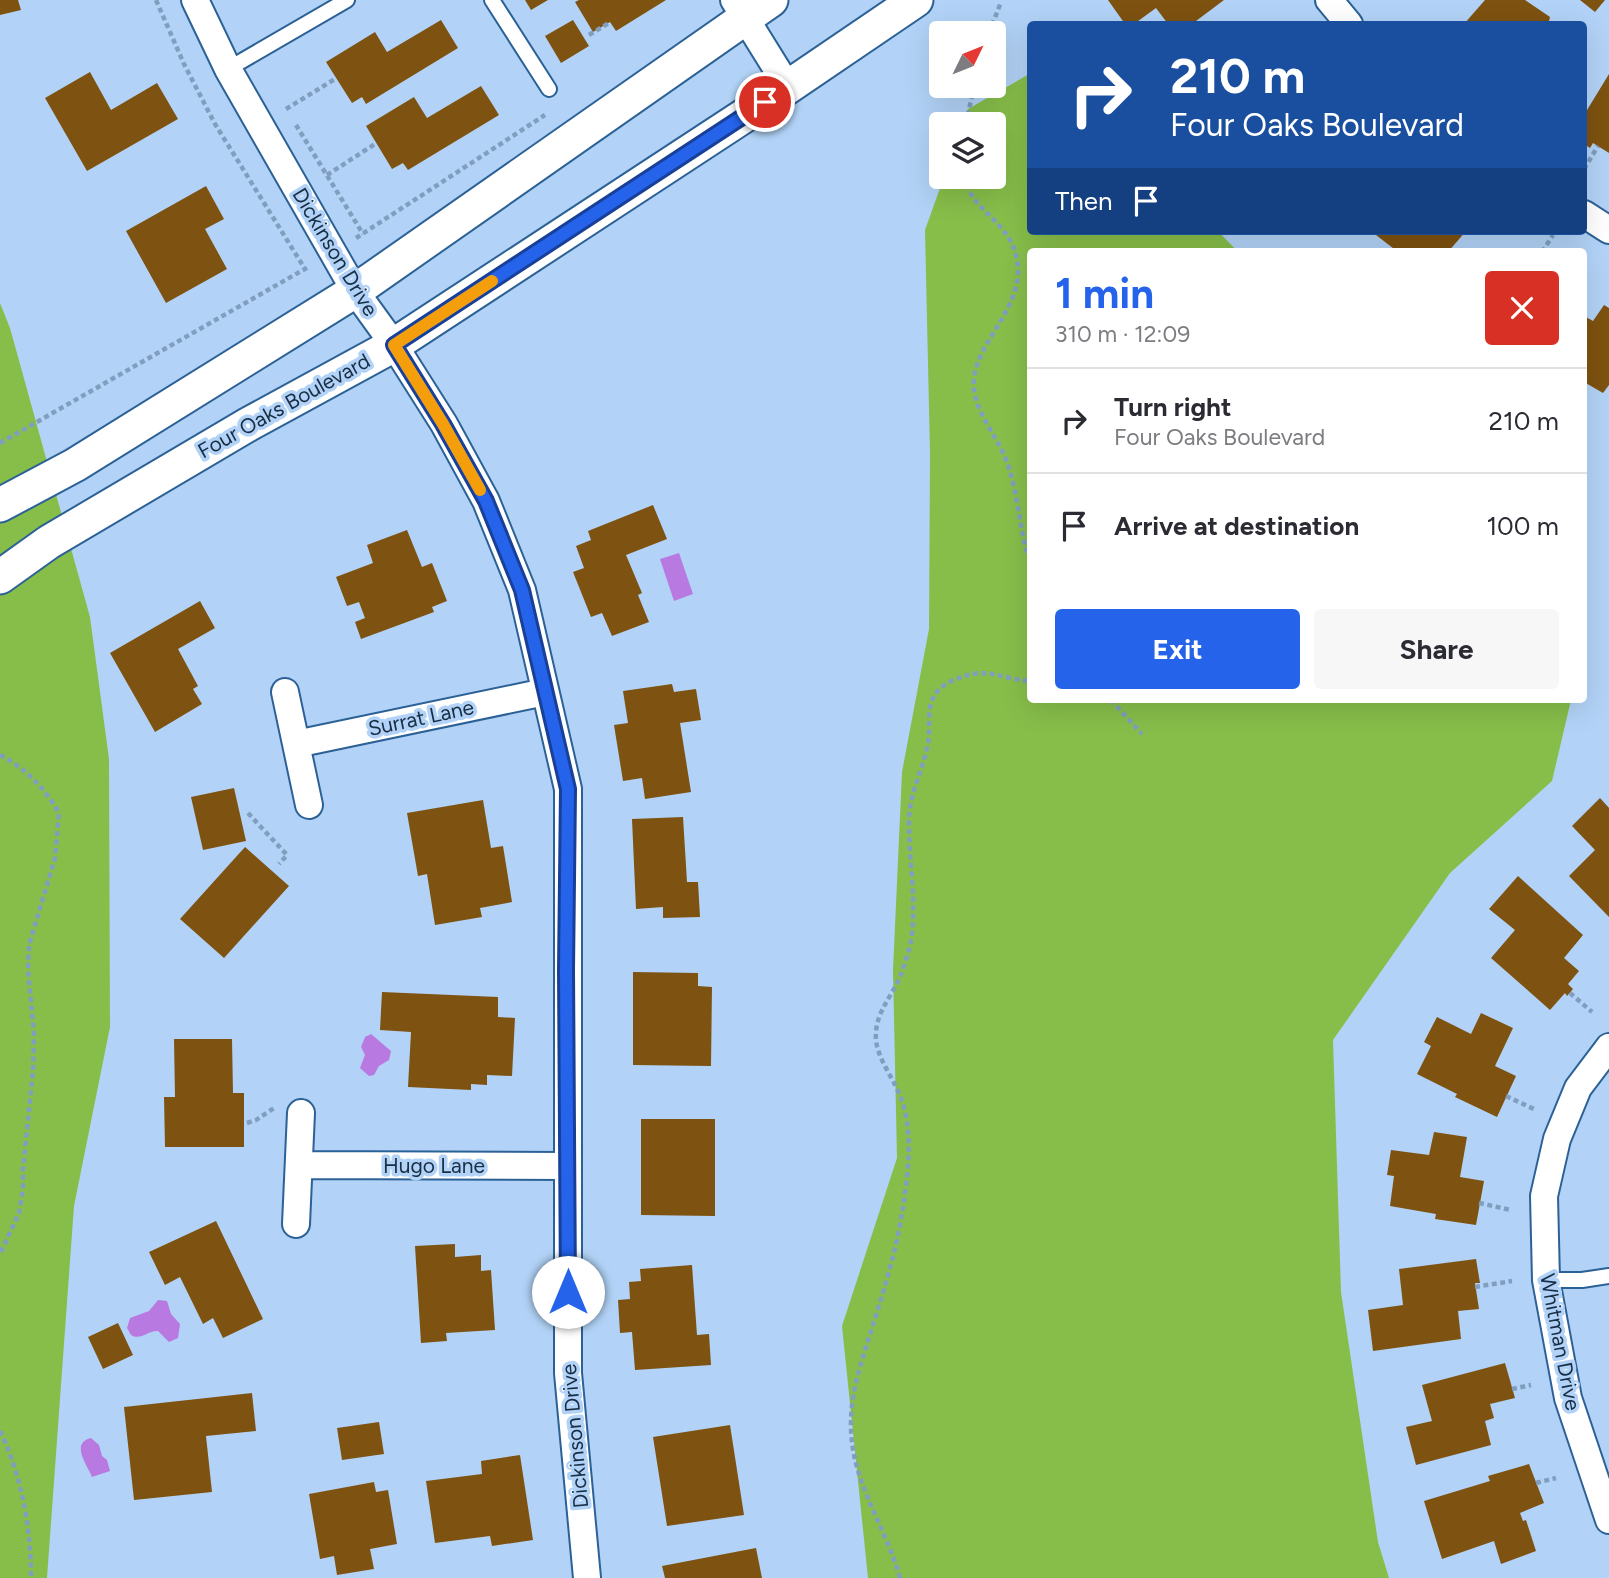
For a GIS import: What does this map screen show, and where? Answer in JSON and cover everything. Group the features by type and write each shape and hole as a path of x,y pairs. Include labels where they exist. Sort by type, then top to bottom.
{"street":[{"name":"Dickinson Drive","path":"195,0 228,69 333,254 443,424 486,501 522,590 568,789 568,1373 587,1578"},
{"name":"Four Oaks Boulevard","path":"0,577 49,542 394,345 916,0"},
{"path":"1329,0 1346,21"},
{"path":"0,505 75,465 355,291 750,6 788,87"},
{"path":"1587,216 1609,230"},
{"path":"285,692 309,806"},
{"name":"Surrat Lane","path":"296,744 545,692"},
{"name":"Whitman Drive","path":"1609,1047 1578,1088 1557,1139 1544,1196 1546,1280 1568,1398 1609,1520"},
{"path":"296,1224 301,1113"},
{"name":"Hugo Lane","path":"299,1165 568,1166"}],"lane":[{"path":"228,69 347,0"},
{"path":"492,0 549,89"},
{"path":"1546,1280 1582,1280 1609,1276"}],"path":[{"path":"156,0 184,64 215,124 305,269"},
{"path":"994,21 1001,2"},
{"path":"589,35 610,23"},
{"path":"286,109 335,79"},
{"path":"0,443 333,254 554,109"},
{"path":"327,174 375,144"},
{"path":"1587,164 1598,146"},
{"path":"969,189 974,199 1009,238 1017,256 1015,294 975,372 974,388 978,404 1006,458 1027,551"},
{"path":"1545,248 1553,235"},
{"path":"900,1578 896,1562 861,1482 851,1431 853,1392 878,1310 902,1215 908,1158 908,1126 901,1097 876,1041 877,1023 884,1002 900,978 911,941 914,882 910,814 912,793 928,743 929,718 934,696 947,682 971,673 988,672 1027,680"},
{"path":"1114,703 1142,734"},
{"path":"0,755 14,762 37,782 59,813 55,858 29,945 28,970 34,1034 23,1189 19,1213 0,1254"},
{"path":"248,813 287,855 279,864"},
{"path":"1570,993 1592,1012"},
{"path":"1506,1096 1535,1110"},
{"path":"1479,1203 1511,1210"},
{"path":"1475,1287 1512,1281"},
{"path":"1512,1389 1531,1385"},
{"path":"0,1431 14,1460 31,1543 31,1578"},
{"path":"1536,1483 1556,1478"}],"green space":[{"path":"1027,75 1027,235 1222,235 1234,248 1027,248 1027,703 1570,703 1552,781 1450,873 1333,1040 1341,1292 1378,1542 1389,1578 868,1578 842,1326 897,1158 893,970 902,772 929,629 930,453 925,230 940,189 1006,189 1006,112 967,112 987,98 1006,98 1006,87"},
{"path":"0,303 10,328 90,617 109,759 110,1027 74,1206 47,1578 0,1578"}],"shaded area":[{"path":"679,553 693,594 674,601 660,559"},
{"path":"371,1034 391,1051 389,1060 379,1066 374,1075 369,1076 360,1068 365,1055 361,1047 365,1037"},
{"path":"158,1300 167,1301 171,1314 180,1324 178,1338 169,1342 158,1331 138,1337 131,1335 127,1328 130,1318 149,1311"},
{"path":"91,1438 99,1445 110,1471 92,1477 81,1449 85,1441"}],"building":[{"path":"0,0 18,0 21,10 0,15"},
{"path":"525,0 548,0 531,10"},
{"path":"666,0 616,31 610,22 593,32 575,2"},
{"path":"1108,0 1224,0 1196,21 1166,21 1156,8 1138,21 1123,21"},
{"path":"1485,0 1525,0 1550,17 1549,21 1467,21"},
{"path":"1580,0 1605,0 1595,12"},
{"path":"441,20 458,48 366,104 362,97 352,103 326,62 375,32 387,52"},
{"path":"573,20 589,46 561,63 545,36"},
{"path":"90,72 111,110 157,83 178,119 87,171 45,98"},
{"path":"1609,74 1609,153 1593,143 1590,148 1587,146 1587,110"},
{"path":"481,86 499,115 408,170 403,163 392,169 366,126 414,97 427,118"},
{"path":"206,186 224,219 205,229 227,269 166,303 126,231"},
{"path":"1376,235 1463,235 1451,248 1393,248"},
{"path":"1604,305 1609,308 1609,385 1603,393 1587,384 1587,318 1593,321"},
{"path":"653,505 667,539 626,555 642,593 638,595 649,622 612,636 602,613 591,617 573,572 584,568 576,546 591,540 588,531"},
{"path":"407,530 422,567 432,563 447,601 432,607 434,612 361,639 355,622 365,618 359,602 347,606 336,577 373,563 367,545"},
{"path":"200,601 215,628 178,649 198,686 193,689 202,704 155,732 110,653"},
{"path":"672,684 674,692 696,689 701,720 680,723 691,792 645,799 642,778 623,781 614,725 628,723 623,691"},
{"path":"234,788 246,841 203,850 191,797"},
{"path":"1600,798 1609,808 1609,917 1569,876 1595,850 1572,826"},
{"path":"483,800 491,848 503,846 512,902 480,908 482,917 435,925 427,874 418,876 407,813"},
{"path":"683,817 687,882 698,882 700,917 663,918 663,907 636,909 632,819"},
{"path":"245,847 289,886 224,958 180,919"},
{"path":"1518,876 1583,935 1564,958 1579,971 1568,984 1573,989 1567,996 1565,993 1550,1010 1491,958 1515,930 1489,909"},
{"path":"633,972 698,973 698,986 712,987 711,1066 633,1065"},
{"path":"382,992 498,997 498,1017 515,1018 512,1076 487,1075 487,1085 471,1084 471,1090 408,1087 411,1032 380,1030"},
{"path":"1481,1013 1513,1028 1495,1066 1516,1076 1497,1117 1455,1097 1457,1094 1417,1074 1431,1046 1424,1042 1437,1017 1471,1034"},
{"path":"174,1039 232,1039 233,1093 244,1093 244,1147 165,1147 164,1097 175,1097"},
{"path":"641,1119 715,1119 715,1216 641,1215"},
{"path":"1434,1132 1467,1137 1460,1177 1484,1181 1476,1225 1435,1219 1436,1214 1390,1206 1394,1176 1387,1175 1391,1150 1429,1155"},
{"path":"216,1221 263,1319 223,1338 213,1318 203,1324 180,1277 165,1285 149,1252"},
{"path":"455,1244 455,1257 481,1255 481,1271 491,1270 495,1330 446,1333 447,1341 421,1343 415,1246"},
{"path":"1476,1259 1480,1283 1475,1283 1479,1309 1458,1311 1461,1339 1373,1351 1368,1310 1403,1305 1399,1269"},
{"path":"692,1265 697,1335 709,1334 711,1365 635,1370 632,1332 620,1333 618,1300 630,1299 629,1282 641,1281 640,1269"},
{"path":"118,1323 133,1355 103,1369 88,1337"},
{"path":"1505,1363 1515,1398 1490,1404 1494,1418 1485,1421 1491,1445 1416,1465 1406,1427 1432,1421 1422,1385"},
{"path":"252,1393 256,1431 206,1436 212,1492 134,1500 124,1407"},
{"path":"379,1422 384,1454 342,1460 337,1428"},
{"path":"730,1425 744,1515 667,1526 653,1437"},
{"path":"520,1455 533,1540 492,1546 490,1536 435,1543 426,1481 482,1474 481,1461"},
{"path":"1529,1464 1544,1503 1520,1513 1523,1521 1526,1520 1536,1551 1501,1564 1494,1541 1442,1559 1424,1501 1490,1481 1488,1476"},
{"path":"374,1482 376,1492 388,1490 397,1544 370,1549 374,1569 337,1575 334,1556 320,1559 309,1494"},
{"path":"756,1548 762,1578 665,1578 662,1566"}],"slow traffic":[{"path":"480,490 394,345 492,281"}],"route":[{"path":"568,1292 568,789 522,590 486,501 394,345 765,102"}]}
